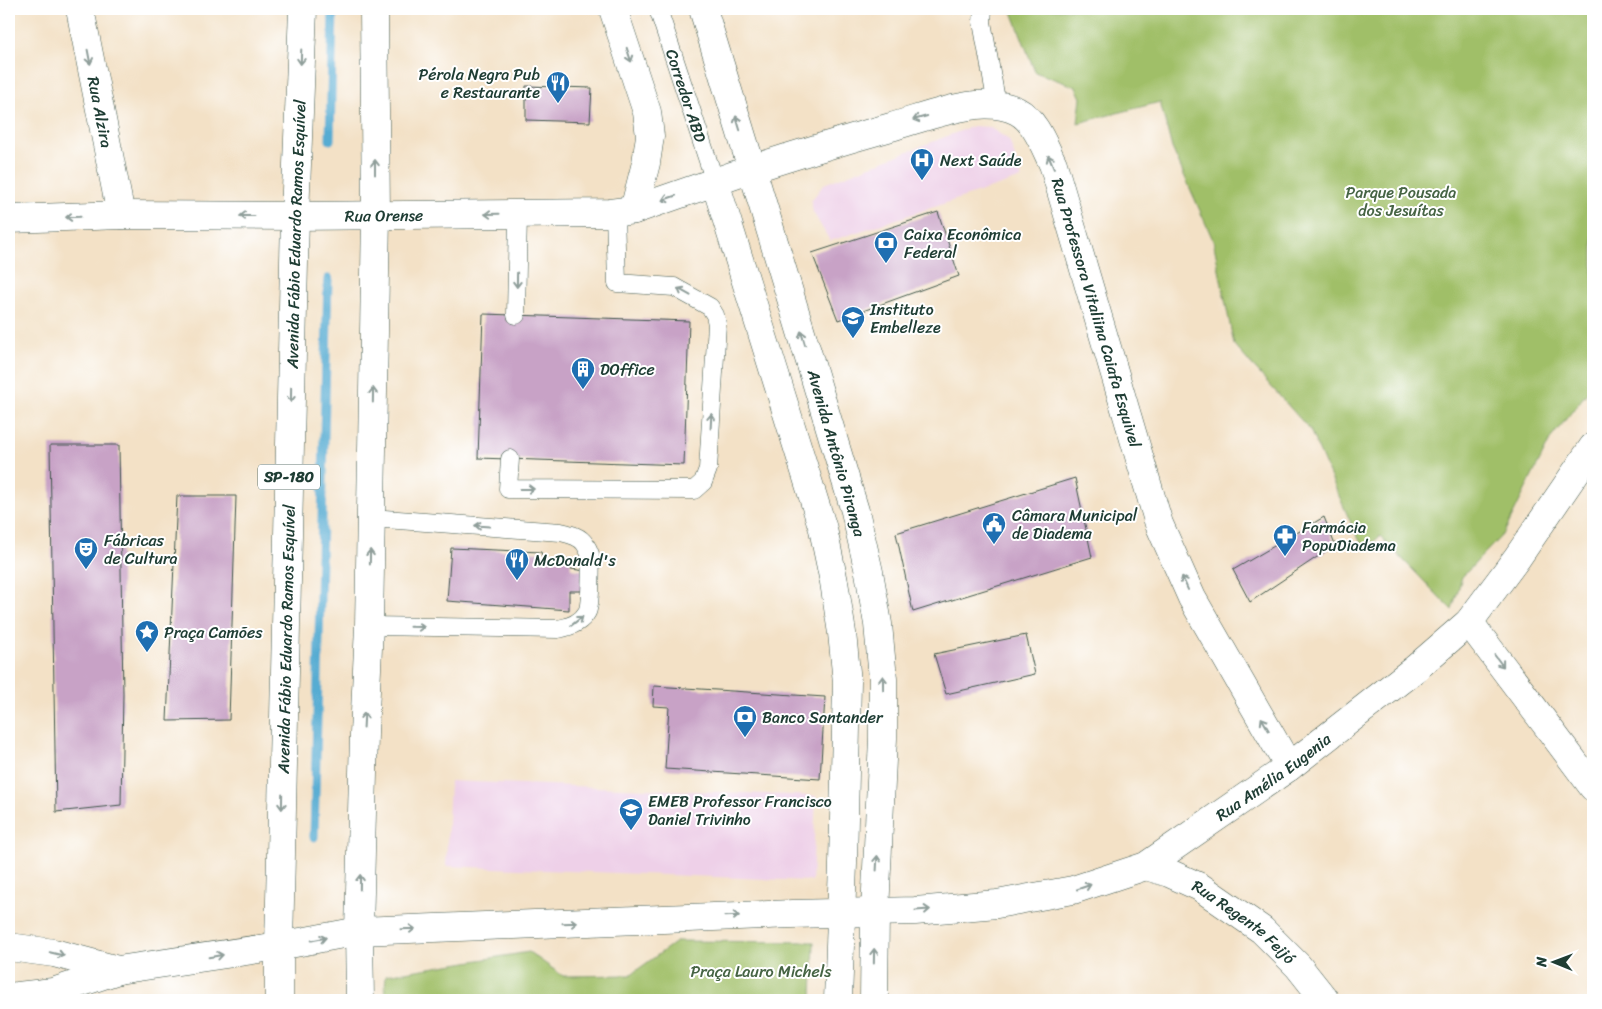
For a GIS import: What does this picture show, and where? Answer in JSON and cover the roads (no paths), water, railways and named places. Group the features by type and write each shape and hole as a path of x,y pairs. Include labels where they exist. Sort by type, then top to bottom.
{"street":[{"name":"Rua Alzira","path":"80,9 121,215"},
{"name":"Avenida Fábio Eduardo Ramos Esquível","path":"279,1000 295,216 303,9"},
{"path":"360,1000 359,931 369,626 376,215 374,9"},
{"path":"613,9 647,112 650,136 646,162 624,211"},
{"name":"Avenida Antônio Piranga","path":"704,9 855,511 869,572 878,624 883,679 883,738 875,912 874,1000"},
{"name":"Rua Professora Vitaliina Caiafa Esquivel","path":"752,169 943,112 976,105 997,105 1015,110 1027,117 1053,164 1158,524 1192,598 1289,767"},
{"name":"Rua Orense","path":"9,219 121,215 295,216 624,211 752,169"},
{"path":"715,182 823,529 842,634 847,682 842,912 838,1000"},
{"name":"Rua Amélia Eugenia","path":"118,970 279,946 359,931 875,912 997,904 1073,890 1146,866 1289,767 1416,668 1470,622 1517,558 1593,447"},
{"path":"1470,622 1593,787"},
{"name":"Rua Regente Feijó","path":"1146,866 1200,887 1262,930 1298,966 1325,1000"},
{"path":"9,947 54,952 118,970"},
{"path":"9,997 53,992 118,970"}],"lane":[{"name":"Corredor ABD","path":"658,9 715,182"},
{"path":"984,9 982,22 997,105"},
{"path":"510,459 508,489 694,490 703,482 708,470 717,324 715,315 710,307 674,287 616,283 624,211"},
{"path":"516,315 518,214"},
{"path":"369,626 558,629 572,626 579,622 588,612 590,600 590,555 587,546 581,539 573,535 562,532 371,518"}],"waterway":[{"path":"330,140 333,9"},
{"path":"314,837 328,279"}],"place":[{"name":"Pérola Negra Pub e Restaurante","path":"558,104"},
{"name":"Next Saúde","path":"922,181"},
{"name":"Caixa Econômica Federal","path":"886,264"},
{"name":"Instituto Embelleze","path":"853,339"},
{"name":"DOffice","path":"583,390"},
{"name":"Câmara Municipal de Diadema","path":"994,545"},
{"name":"Farmácia PopuDiadema","path":"1285,557"},
{"name":"Fábricas de Cultura","path":"86,570"},
{"name":"McDonald's","path":"517,581"},
{"name":"Praça Camões","path":"147,653"},
{"name":"Banco Santander","path":"745,738"},
{"name":"EMEB Professor Francisco Daniel Trivinho","path":"631,831"}],"park label":[{"name":"Parque Pousada dos Jesuítas","path":"1401,201"},
{"name":"Praça Lauro Michels","path":"761,971"}]}
